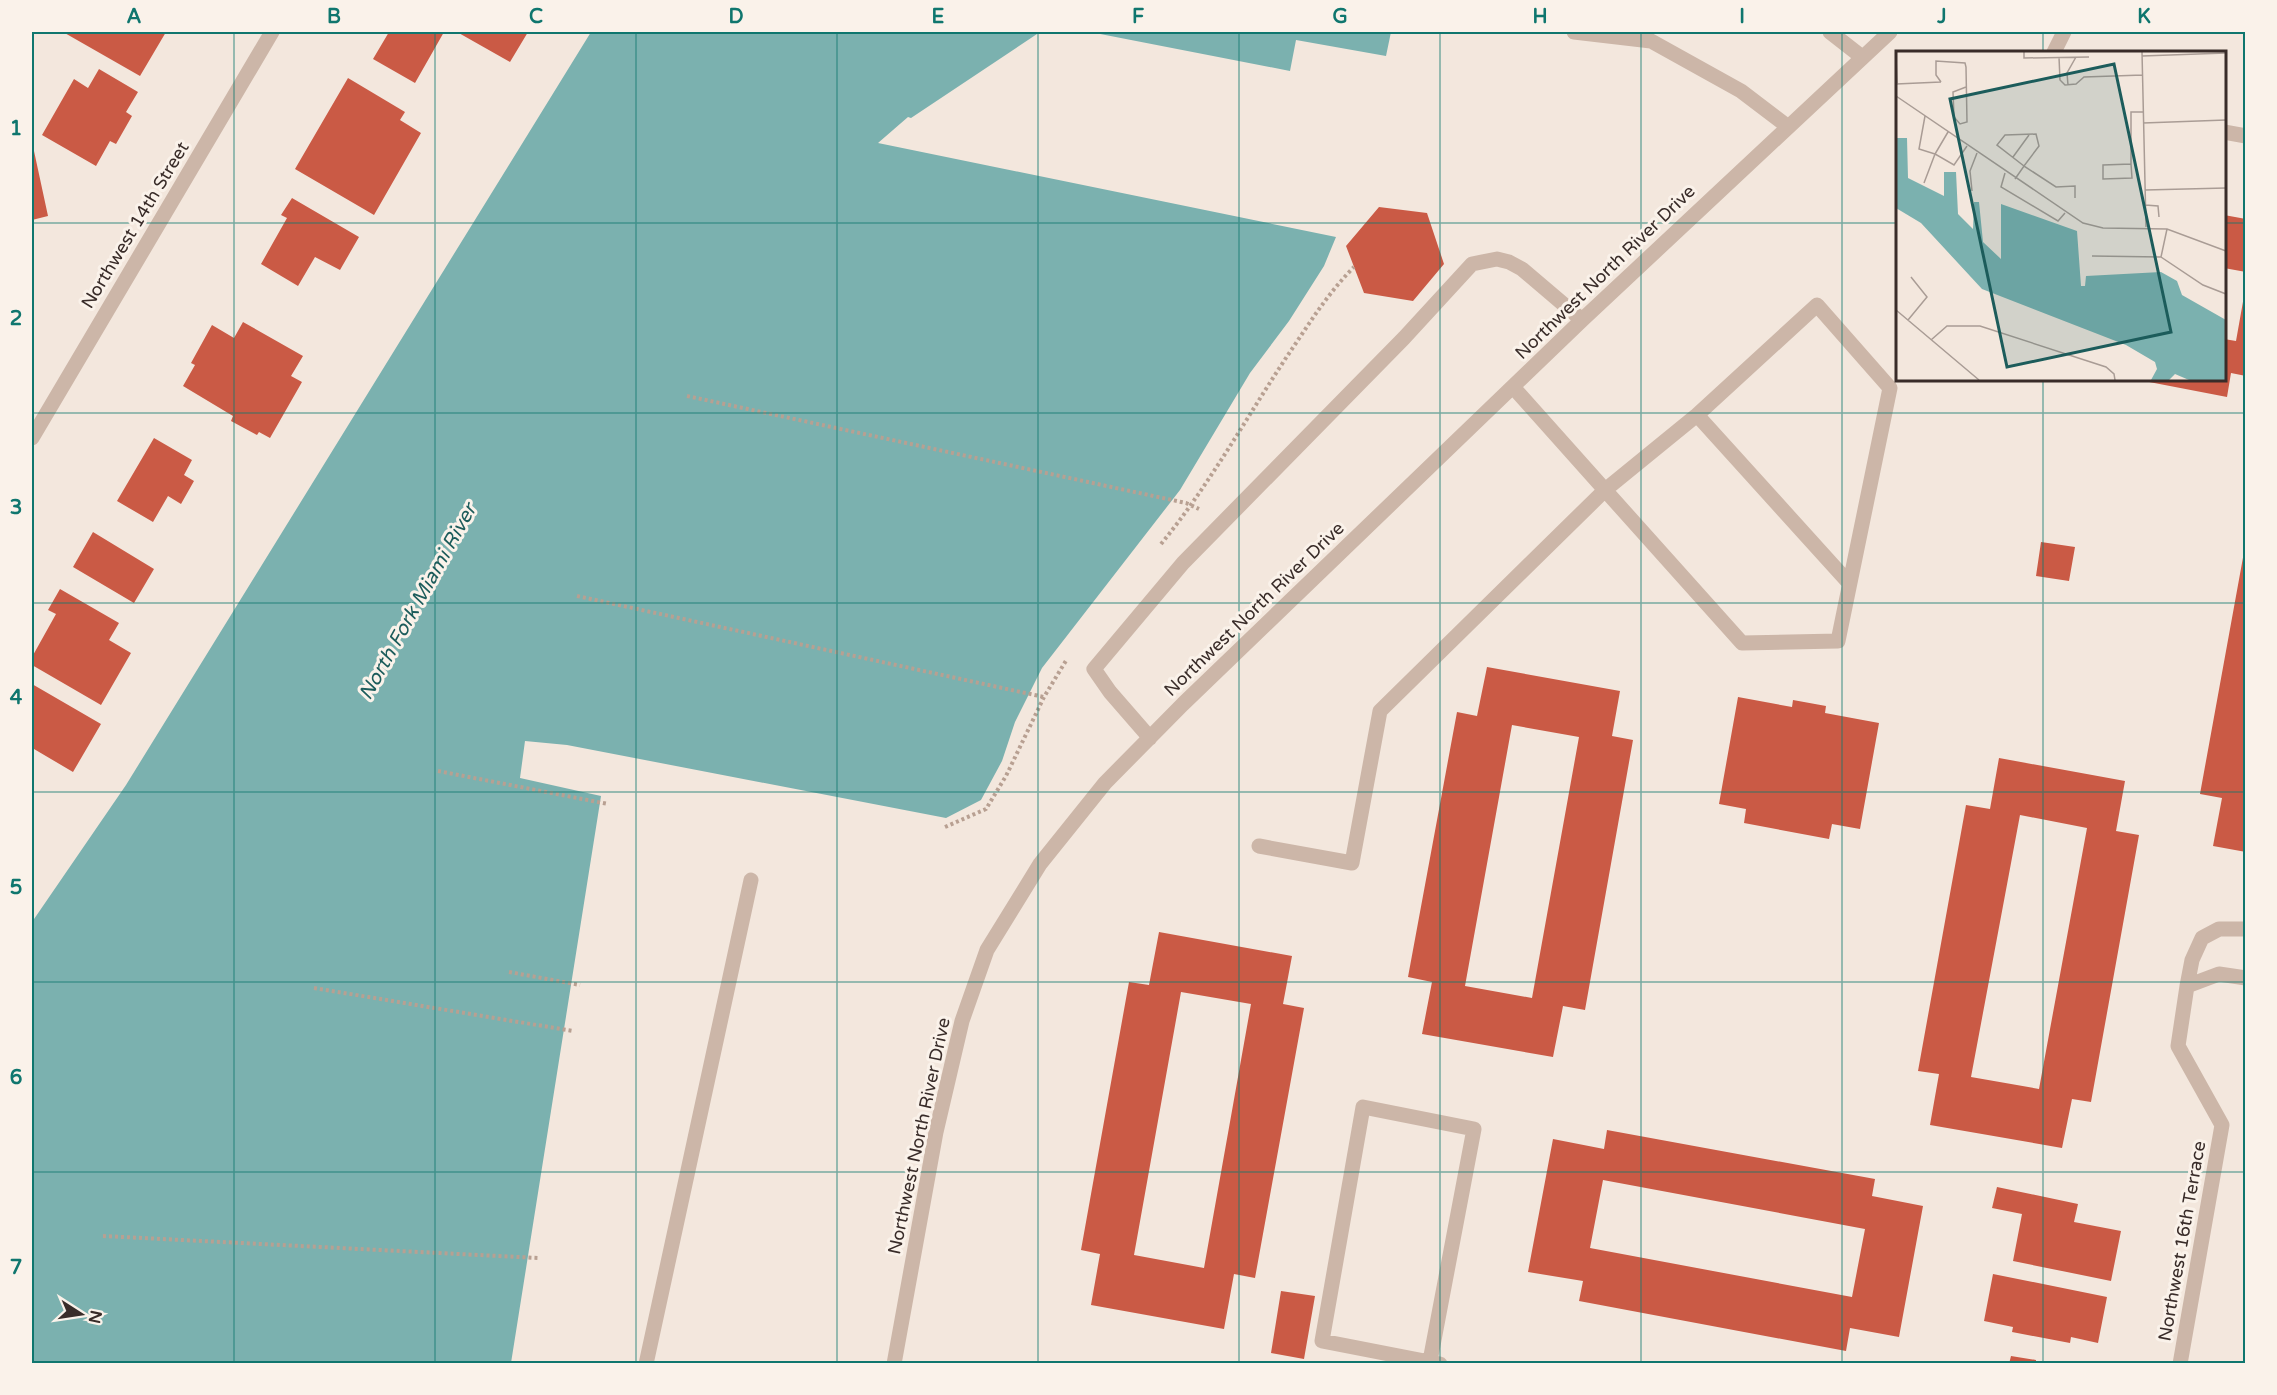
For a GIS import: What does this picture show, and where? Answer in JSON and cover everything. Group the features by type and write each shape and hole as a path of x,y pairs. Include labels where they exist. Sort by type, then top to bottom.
{"street":[{"name":"Northwest 14th Street","path":"32,438 272,32"},
{"path":"1574,32 1651,41 1741,91 1787,126"},
{"path":"1830,32 1862,57"},
{"name":"Northwest North River Drive","path":"894,1364 946,1083 962,1021 981,964 1005,918 1040,864 1087,804 1150,738 1581,320 1890,32"},
{"path":"2054,51 2064,32"},
{"path":"2226,132 2246,136"},
{"path":"1150,738 1110,692 1094,669 1183,563 1404,338 1472,264 1497,259 1509,262 1522,269 1581,320"},
{"path":"1259,846 1352,863 1380,711 1605,490 1697,415 1816,305 1890,388 1838,641 1742,643 1605,490 1513,387"},
{"path":"1697,415 1849,583"},
{"path":"646,1364 751,879"},
{"path":"2187,986 2192,960 2202,938 2219,929 2246,929"},
{"path":"2187,986 2218,974 2246,978"},
{"name":"Northwest 16th Terrace","path":"2180,1364 2222,1125 2178,1046 2187,986"},
{"path":"1363,1107 1474,1129 1435,1362 1322,1341 1363,1107"}],"path":[{"path":"1154,553 1191,505 1252,408 1335,286 1354,267"},
{"path":"687,396 1191,505 1200,509"},
{"path":"577,596 1044,697"},
{"path":"945,827 986,808 1006,776 1044,697 1074,650"},
{"path":"438,771 608,804"},
{"path":"509,972 580,985"},
{"path":"314,988 573,1031"},
{"path":"103,1236 538,1258"}],"water":[{"name":"North Fork Miami River","path":"591,32 1040,32 911,118 908,117 878,143 1336,237 1324,266 1289,321 1250,373 1180,490 1042,668 1015,722 1002,761 981,800 946,818 567,745 525,741 520,778 601,796 511,1363 32,1363 32,922 126,785"},
{"path":"1090,32 1391,32 1386,56 1296,40 1290,71"}],"building":[{"path":"63,32 166,32 140,76"},
{"path":"389,32 444,32 415,83 373,59"},
{"path":"457,32 528,32 510,62"},
{"path":"99,69 138,92 126,112 132,116 116,144 110,141 96,166 42,135 74,79 88,88"},
{"path":"348,78 405,112 400,120 421,133 374,215 295,169"},
{"path":"32,151 34,151 48,216 32,220"},
{"path":"292,198 359,237 340,270 315,257 298,286 261,264 287,218 281,215"},
{"path":"1379,207 1427,213 1444,264 1413,301 1364,293 1346,246"},
{"path":"2226,215 2246,219 2246,272 2226,268"},
{"path":"2244,296 2246,376 2231,373 2227,397 2144,381 2226,381 2226,339 2236,341"},
{"path":"243,322 303,356 291,376 302,382 270,438 259,432 257,435 231,421 233,416 183,386 195,365 191,363 212,325 234,338"},
{"path":"154,438 192,460 184,475 194,481 181,504 168,496 153,522 117,501"},
{"path":"93,532 154,569 134,603 73,567"},
{"path":"2041,542 2075,547 2069,581 2036,576"},
{"path":"2244,552 2246,553 2246,852 2213,846 2222,798 2200,794"},
{"path":"60,589 119,623 109,640 131,653 101,705 32,665 32,657 56,614 48,610"},
{"path":"1487,667 1620,691 1612,736 1633,740 1585,1010 1563,1006 1553,1057 1422,1034 1432,982 1408,977 1457,712 1477,716","holes":["1512,725 1579,737 1532,998 1465,986"]},
{"path":"32,684 101,724 73,772 34,749 32,753"},
{"path":"1738,697 1792,707 1793,700 1826,706 1825,713 1879,723 1860,829 1832,824 1829,839 1744,823 1746,809 1719,804"},
{"path":"1999,758 2125,781 2116,831 2139,835 2091,1102 2072,1099 2062,1148 1930,1125 1939,1074 1918,1071 1966,805 1990,809","holes":["2020,815 2087,828 2039,1089 1971,1077"]},
{"path":"1159,932 1292,956 1283,1004 1304,1008 1255,1278 1234,1274 1224,1329 1091,1305 1100,1254 1081,1250 1129,982 1149,985","holes":["1181,992 1251,1004 1204,1268 1134,1255"]},
{"path":"1607,1130 1875,1179 1872,1196 1923,1206 1899,1337 1850,1328 1846,1351 1579,1301 1583,1281 1528,1272 1553,1139 1604,1149","holes":["1603,1180 1865,1229 1852,1297 1590,1248"]},
{"path":"1997,1187 2078,1204 2074,1222 2121,1231 2111,1281 2013,1261 2022,1214 1992,1208"},
{"path":"1993,1274 2107,1297 2098,1343 2071,1337 2070,1343 2012,1332 2013,1327 1984,1321"},
{"path":"1281,1291 1315,1296 1304,1359 1271,1353"},
{"path":"2011,1356 2036,1360 2036,1364 2009,1364"}]}
